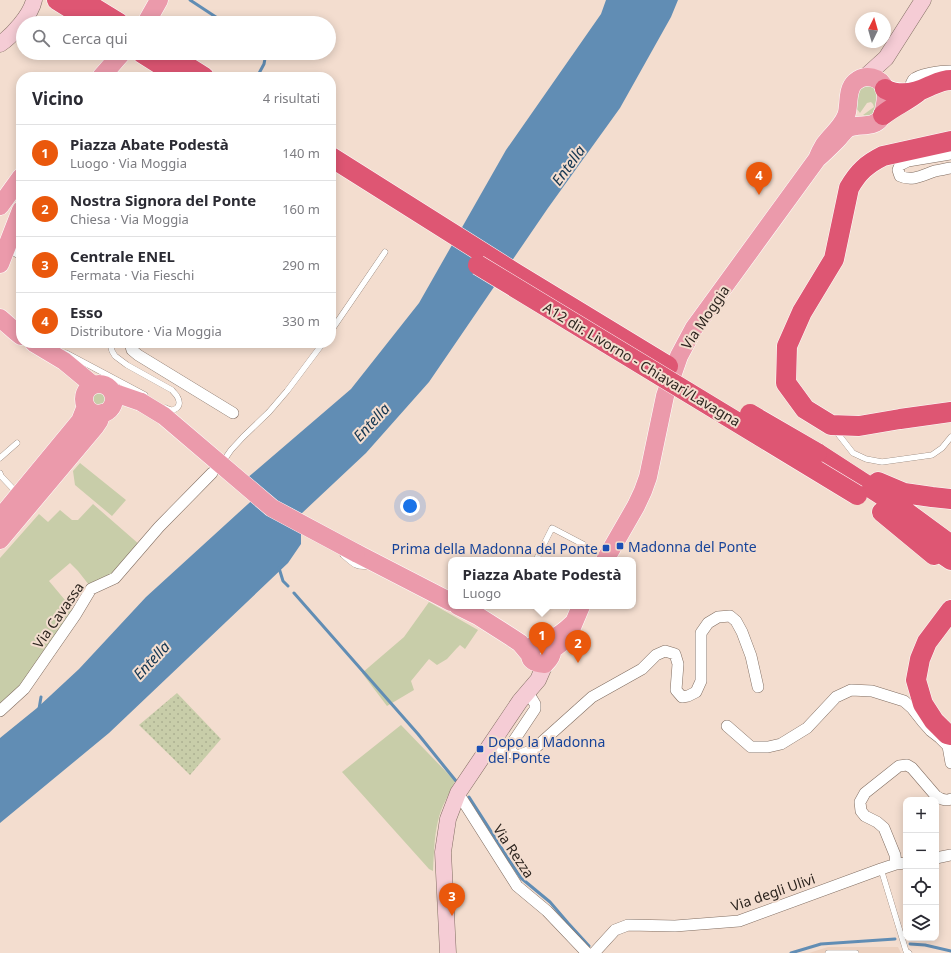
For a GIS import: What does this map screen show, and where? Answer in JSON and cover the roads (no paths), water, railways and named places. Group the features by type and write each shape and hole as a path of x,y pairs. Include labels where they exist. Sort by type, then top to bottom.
{"highway":[{"path":"57,0 83,16"},
{"path":"82,0 108,16"},
{"path":"153,60 172,72"},
{"path":"177,60 196,72"},
{"path":"884,88 894,93 906,94 916,92 944,80 951,80"},
{"path":"883,115 912,97 916,92"},
{"path":"951,141 883,156 863,168 857,176 849,188 834,259 802,312 787,346 786,383 805,409 831,425 859,426 916,416 951,412"},
{"path":"336,160 515,273 656,359 820,455 894,503 951,545"},
{"name":"A12 dir. Livorno - Chiavari/Lavagna","path":"336,175 478,265 857,495 951,560"},
{"path":"916,416 951,398"},
{"path":"820,455 904,493 951,499"},
{"path":"882,512 924,548 951,568"},
{"path":"951,610 927,642 920,659 916,680 923,704 943,725 947,734 951,735"}],"main road":[{"path":"150,16 159,0"},
{"path":"105,72 116,60"},
{"path":"865,77 877,79 882,83 884,88"},
{"name":"Via Moggia","path":"599,555 636,506 648,477 665,396 679,356 694,328 817,159 824,145 844,120 848,109 851,87 857,80 865,77"},
{"name":"Via Moggia","path":"817,159 828,150 847,129 854,126 869,126 880,120 883,115 886,96 884,88"},
{"path":"848,109 852,119 862,125"},
{"path":"0,206 16,184"},
{"path":"0,264 14,250 16,238"},
{"path":"0,318 12,333"},
{"path":"42,348 64,361 93,385"},
{"path":"0,540 99,421 94,409 85,401 84,396 93,385 102,384 112,392 147,401 272,508 448,600"},
{"path":"94,409 106,412 114,400 112,392"},
{"path":"0,518 80,421 94,409"},
{"path":"464,609 478,616 520,643 540,652 565,640 580,609"}],"street":[{"path":"27,16 34,0"},
{"name":"Via Moggia","path":"865,77 886,58 923,0"},
{"path":"0,44 16,29"},
{"name":"Via Moggia","path":"884,88 886,58"},
{"path":"916,92 911,86 917,77 931,73 951,71"},
{"path":"951,154 908,161 900,165 898,170 900,176 905,179 915,179 936,171 951,168"},
{"path":"0,206 11,207 16,211"},
{"path":"131,348 138,355 232,413"},
{"name":"Via Cavassa","path":"0,710 24,689 76,614 91,589 116,578 159,526 212,473"},
{"path":"525,695 532,699 535,704 535,709 511,745 511,751 515,756 533,750 592,697 642,669 656,655 665,651 675,654 678,664 676,690 682,696 688,696 696,692 701,681 701,633 708,623 718,617 730,616 736,621 742,632 751,656 758,687"},
{"path":"448,953 443,852 448,819 458,793 525,695 538,680 540,652"},
{"path":"727,726 751,747 768,747 781,744 807,728 836,697 851,690 872,691 904,701 912,708 931,731 948,746 951,763"},
{"path":"491,745 505,753 512,752"},
{"name":"Via degli Ulivi","path":"594,953 616,930 628,925 675,926 739,921 881,869 901,864 895,855 884,828 877,822 865,816 861,811 860,802 865,793 899,766 907,765 912,768 940,799 951,799"},
{"name":"Via Rezza","path":"458,793 517,886 547,911 587,953"},
{"path":"939,857 951,855"}],"lane":[{"path":"336,324 385,252"},
{"path":"111,348 115,356 127,365 172,390 178,396 180,402 178,407 174,410 170,410 160,404"},
{"path":"212,473 243,437 269,412 319,348"},
{"path":"52,354 58,352 67,353 147,401"},
{"path":"831,425 853,453 866,459 882,462 932,455 942,448 951,437"},
{"path":"0,458 17,443"},
{"path":"0,473 1,476 19,495"},
{"path":"538,557 552,528 599,555"},
{"path":"332,545 355,566 368,566 364,557"},
{"path":"881,869 906,951 909,953"},
{"path":"828,953 856,953"}],"water":[{"name":"Entella","path":"606,0 678,0 671,17 620,108 548,208 429,382 366,453 301,514 301,544 288,563 109,733 0,823 0,738 37,708 79,669 146,597 259,494 246,479 351,389 419,303 506,150 601,14"}],"waterway":[{"path":"190,0 214,16"},
{"path":"260,72 265,60"},
{"path":"279,568 283,581 288,586"},
{"path":"294,593 418,734 456,781"},
{"path":"39,709 41,697"},
{"path":"469,797 521,878 550,902 589,946"},
{"path":"791,953 821,944 895,939"},
{"path":"910,944 925,945 951,951"}],"place":[{"name":"Esso","path":"759,195"},
{"name":"Madonna del Ponte","path":"620,546"},
{"name":"Prima della Madonna del Ponte","path":"606,548"},
{"name":"Piazza Abate Podestà","path":"542,655"},
{"name":"Nostra Signora del Ponte","path":"578,663"},
{"name":"Dopo la Madonna del Ponte","path":"480,749"},
{"name":"Centrale ENEL","path":"452,916"}]}
